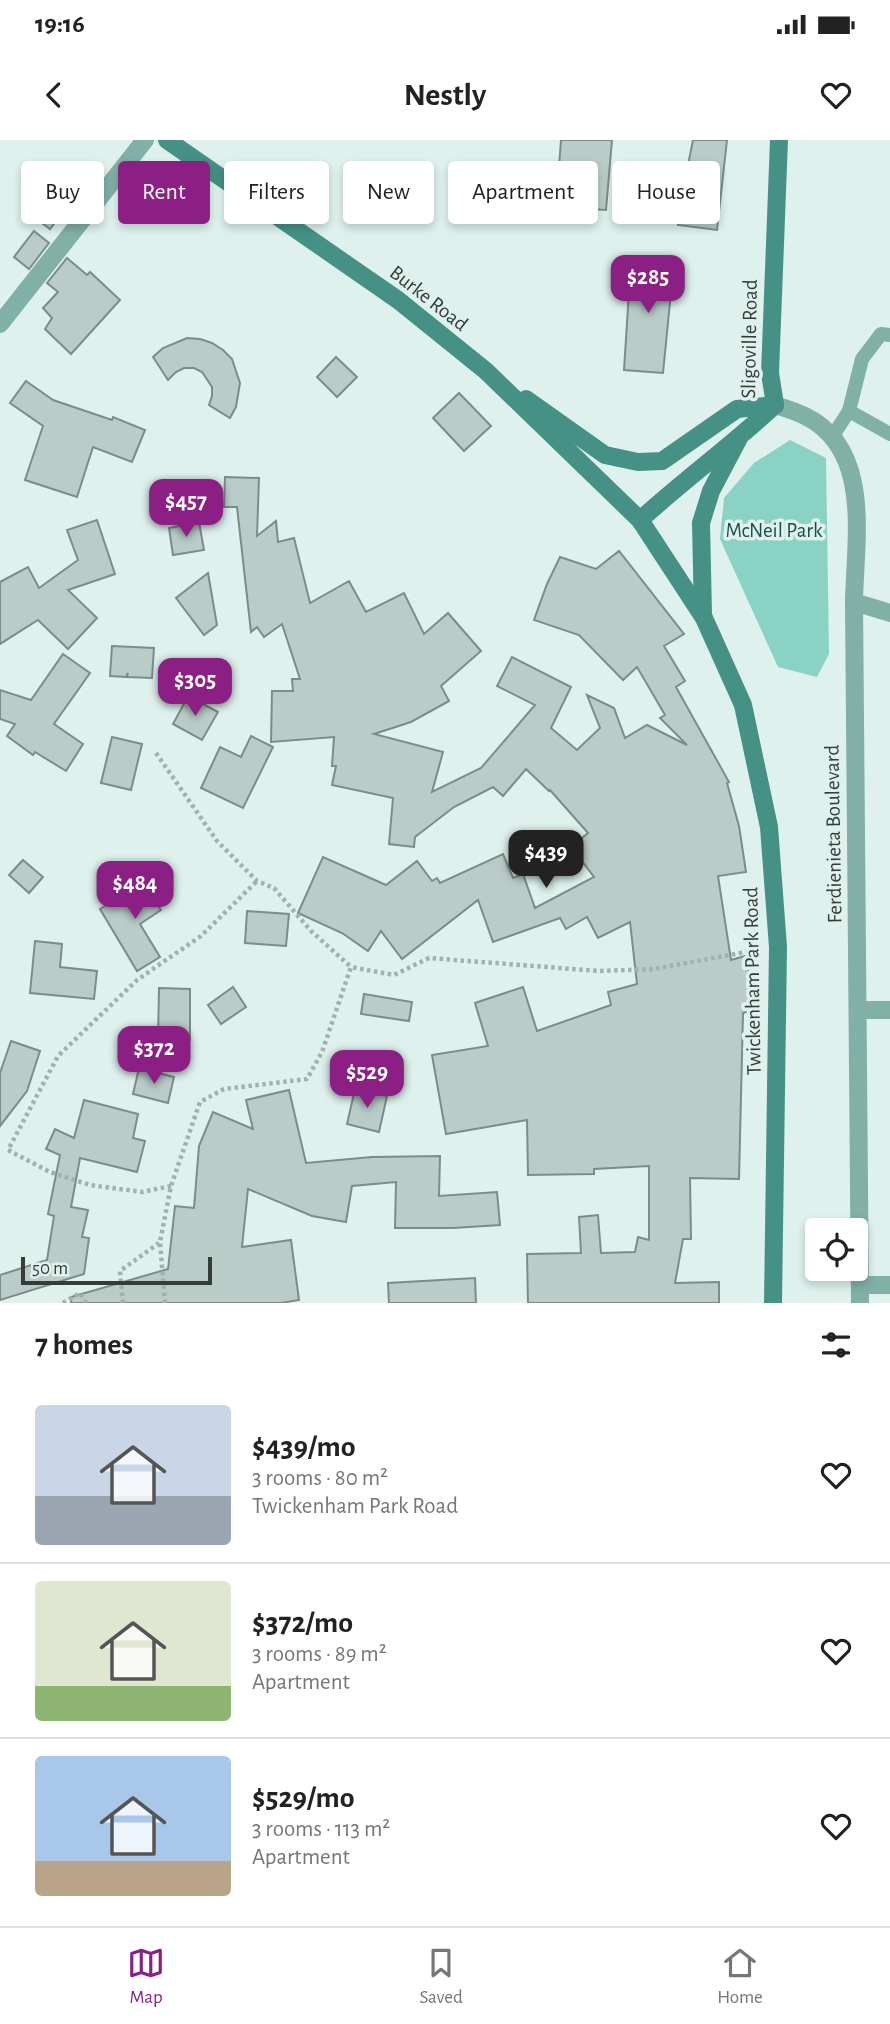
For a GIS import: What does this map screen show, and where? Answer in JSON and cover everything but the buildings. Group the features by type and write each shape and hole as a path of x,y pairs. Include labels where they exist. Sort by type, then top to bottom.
{"main road":[{"name":"Burke Road","path":"167,140 398,300 486,372 640,520"},
{"name":"Sligoville Road","path":"640,520 775,405 770,373 779,140"},
{"path":"486,372 605,455 638,462 662,461 737,409 775,405"},
{"path":"704,618 701,523 710,491 739,438"},
{"name":"Twickenham Park Road","path":"640,520 704,618 743,705 769,827 778,947 773,1303"}],"street":[{"path":"0,324 145,140"},
{"name":"Ferdienieta Boulevard","path":"775,405 806,416 832,436 853,475 856,504 854,602 860,1294"},
{"path":"854,602 890,613"},
{"path":"858,1010 890,1010"},
{"path":"860,1294 890,1285"}],"lane":[{"path":"832,436 849,411 862,359 881,334 890,335"},
{"path":"849,411 890,434"}],"path":[{"path":"156,753 217,841 257,881 274,887 311,931 351,967 394,975 429,958 599,971 654,969 778,947"},
{"path":"171,1186 142,1192 90,1185 50,1172 8,1150 58,1056 137,981 201,936 257,881"},
{"path":"165,1303 160,1242 171,1186 200,1102 224,1089 307,1079 322,1052 351,967"},
{"path":"123,1303 120,1271 160,1242"},
{"path":"63,1303 80,1293 86,1303"}],"green space":[{"name":"McNeil Park","path":"790,440 826,458 829,654 817,677 778,667 720,539 724,498 754,463"}]}
